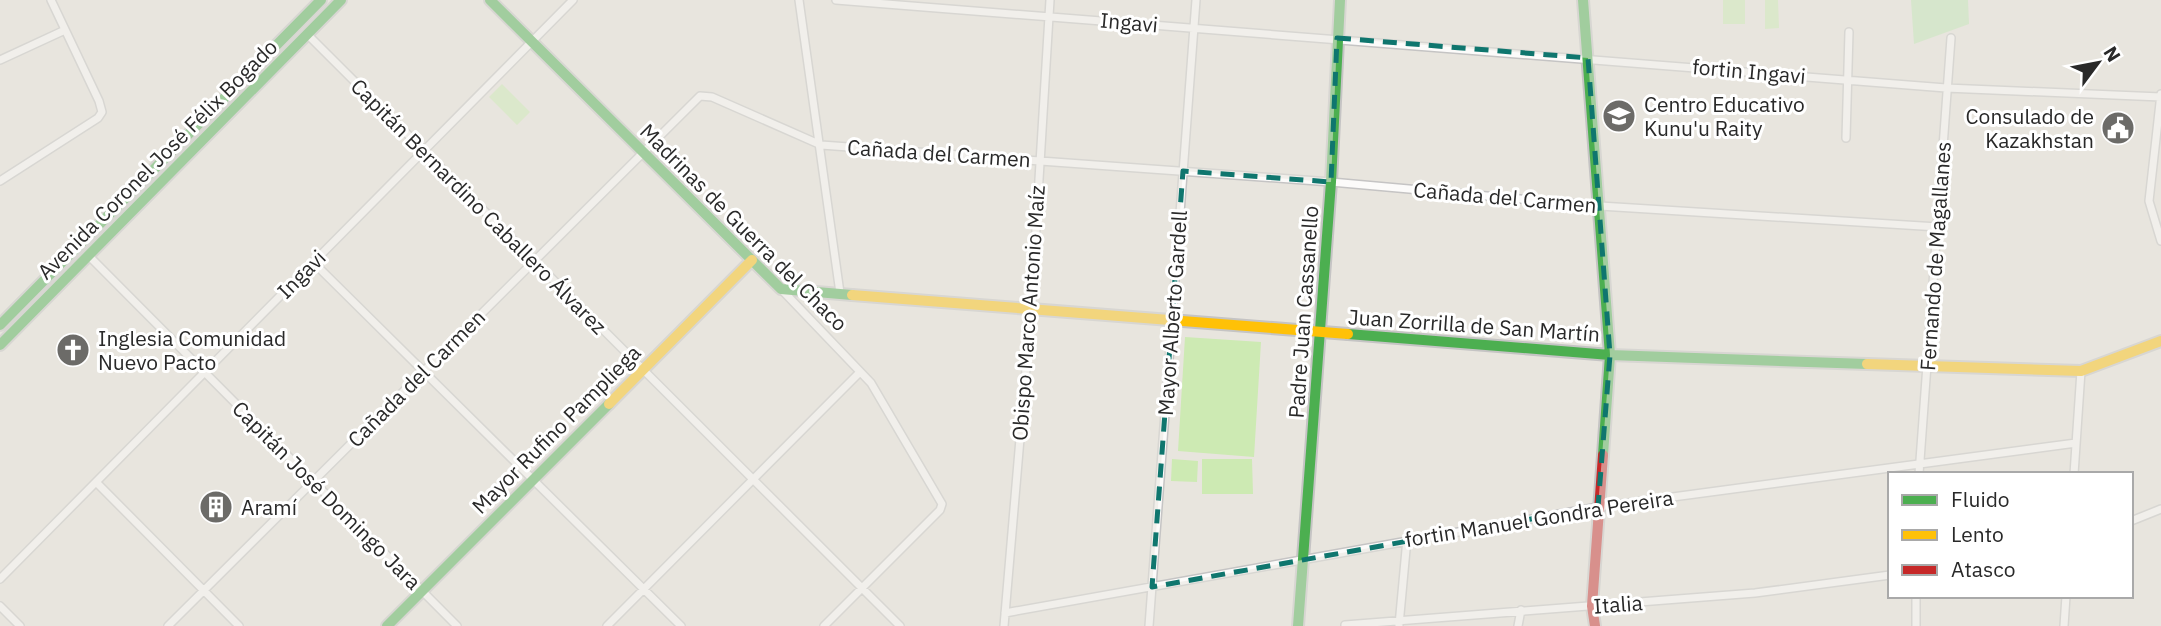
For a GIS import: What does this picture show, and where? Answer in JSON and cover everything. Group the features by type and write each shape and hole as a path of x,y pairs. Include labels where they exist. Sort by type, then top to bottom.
{"street":[{"path":"0,181 98,118 102,112 51,0"},
{"name":"Avenida Coronel José Félix Bogado","path":"0,325 321,0"},
{"name":"Avenida Coronel José Félix Bogado","path":"0,345 341,0"},
{"name":"Madrinas de Guerra del Chaco","path":"490,0 781,289 880,396 942,504 940,510 862,588"},
{"name":"Ingavi","path":"0,579 573,0"},
{"path":"800,0 840,293"},
{"name":"Ingavi","path":"836,0 1337,38"},
{"name":"Obispo Marco Antonio Maíz","path":"1004,626 1031,310 1038,160 1050,0"},
{"name":"Mayor Alberto Gardell","path":"1149,626 1196,0"},
{"name":"Padre Juan Cassanello","path":"1298,626 1321,332 1340,0"},
{"path":"1583,0 1610,355 1592,606 1595,626"},
{"name":"Capitán Bernardino Caballero Álvarez","path":"296,24 900,626"},
{"path":"0,60 65,30"},
{"path":"1846,138 1849,32"},
{"name":"fortin Ingavi","path":"1337,38 1946,88 2161,96"},
{"name":"Fernando de Magallanes","path":"1919,472 1951,38"},
{"name":"Cañada del Carmen","path":"168,626 695,98 706,95 821,145 1331,182 1600,206 1938,227"},
{"path":"2161,96 2149,201 2161,241"},
{"name":"Capitán José Domingo Jara","path":"77,245 457,626"},
{"name":"Mayor Rufino Pampliega","path":"387,626 752,260"},
{"path":"313,262 681,626"},
{"name":"Juan Zorrilla de San Martín","path":"781,289 1610,355 1927,363 2081,371 2161,341"},
{"path":"2074,472 2081,371"},
{"path":"607,626 860,372"},
{"name":"fortin Manuel Gondra Pereira","path":"1005,613 1407,539 1598,507 2076,443"},
{"path":"96,482 239,626"},
{"path":"2133,520 2161,509"},
{"path":"1399,624 1407,539"},
{"name":"Italia","path":"1345,625 1399,624 1521,610 1755,593 1888,575"},
{"path":"824,626 862,588"},
{"path":"1916,598 1916,626"},
{"path":"2064,626 2066,598"},
{"path":"0,606 20,626"},
{"path":"1518,626 1521,610"}],"highlighted area":[{"path":"1337,38 1588,58 1610,355 1598,507 1152,587 1183,171 1331,182"}],"shaded area":[{"name":"Centro Educativo Kunu'u Raity","path":"1602,108 1636,111 1635,124 1601,121"}],"green space":[{"path":"1723,0 1745,0 1745,24 1723,24"},
{"path":"1765,0 1778,0 1779,28 1765,29"},
{"path":"1911,0 1968,0 1969,24 1914,44"},
{"path":"296,37 103,231 102,230"},
{"path":"502,84 530,112 517,125 489,97"},
{"path":"1185,337 1261,342 1254,457 1178,451"},
{"path":"1172,459 1198,461 1197,482 1171,481"},
{"path":"1202,459 1252,459 1253,494 1202,494"}],"traffic: fast":[{"path":"0,325 321,0"},
{"path":"0,345 341,0"},
{"path":"490,0 781,289 852,295"},
{"path":"1298,626 1331,182 1340,0"},
{"path":"1583,0 1610,355 1603,455"},
{"path":"1348,334 1610,355 1867,364"},
{"path":"387,626 609,404"}],"traffic: slow":[{"path":"609,404 752,260"},
{"path":"852,295 1348,334"},
{"path":"1867,364 2081,371 2161,341"}],"traffic: jam":[{"path":"1595,626 1592,606 1603,455"}],"place":[{"name":"Centro Educativo Kunu'u Raity","path":"1619,116"},
{"name":"Consulado de Kazakhstan","path":"2118,128"},
{"name":"Inglesia Comunidad Nuevo Pacto","path":"73,350"},
{"name":"Aramí","path":"216,507"}]}
